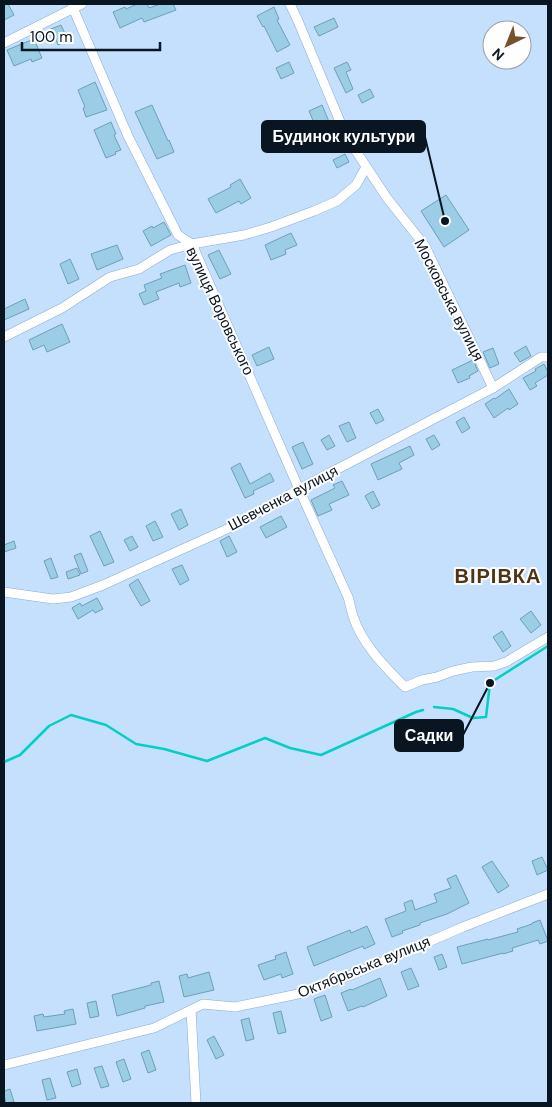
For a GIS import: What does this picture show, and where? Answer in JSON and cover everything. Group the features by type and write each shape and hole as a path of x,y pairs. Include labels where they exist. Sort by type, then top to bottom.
{"street":[{"path":"4,43 73,6 82,4"},
{"name":"Московська вулиця","path":"290,4 346,136 387,198 425,246 493,388"},
{"name":"вулиця Воровського","path":"73,6 128,136 178,235 192,244 348,597 361,635 381,663 405,687 453,671 472,667 494,666 506,662 548,637"},
{"path":"4,337 62,308 110,277 139,269 170,250 192,244 244,235 314,212 337,201 356,185 366,167"},
{"path":"170,250 178,235"},
{"name":"Шевченка вулиця","path":"4,592 53,599 71,597 103,585 238,524 299,489 493,388 541,357 548,357"},
{"name":"Октябрьська вулиця","path":"4,1065 154,1028 202,1004 235,1007 298,994 354,974 463,927 548,894"},
{"path":"191,1010 196,1103"}],"building":[{"path":"4,4 8,4 14,15 4,20"},
{"path":"137,4 147,4 149,8 160,4 173,4 176,10 144,22 142,18 120,28 113,12"},
{"path":"274,7 279,19 277,20 290,45 277,52 257,16"},
{"path":"334,18 338,27 319,36 314,27"},
{"path":"61,25 68,40 58,45 51,29"},
{"path":"34,39 42,58 32,62 31,59 14,66 7,50"},
{"path":"289,62 294,73 281,79 276,68"},
{"path":"347,62 351,70 346,72 353,89 346,93 334,68"},
{"path":"95,82 107,110 86,117 83,108 85,107 78,90"},
{"path":"370,89 374,97 362,103 358,95"},
{"path":"152,105 174,152 157,159 135,112"},
{"path":"322,105 337,135 318,144 312,132 317,130 309,111"},
{"path":"111,122 116,134 114,135 121,150 106,158 94,130"},
{"path":"345,154 349,162 337,168 333,160"},
{"path":"240,179 251,198 241,204 239,201 216,213 208,199 231,187 230,185"},
{"path":"446,195 469,230 444,247 421,211"},
{"path":"164,222 171,235 151,246 143,231"},
{"path":"291,233 297,245 285,250 286,254 271,260 265,245"},
{"path":"117,245 123,259 97,270 91,254"},
{"path":"219,250 231,274 220,279 208,255"},
{"path":"70,259 79,279 68,284 60,264"},
{"path":"185,265 191,283 180,287 179,283 156,292 159,299 144,305 139,294 146,291 144,285 162,278 160,274"},
{"path":"25,299 29,309 4,320 4,309"},
{"path":"62,324 70,342 47,352 44,345 33,350 29,340"},
{"path":"526,346 531,356 520,362 514,353"},
{"path":"269,347 274,359 257,366 252,355"},
{"path":"493,348 499,364 490,368 483,352"},
{"path":"473,360 478,371 469,376 470,378 458,383 452,370"},
{"path":"544,364 548,375 535,383 537,386 530,390 523,378"},
{"path":"509,389 518,404 509,410 508,408 494,418 485,404"},
{"path":"378,409 384,420 376,424 370,413"},
{"path":"464,417 470,428 462,433 456,422"},
{"path":"349,422 356,438 347,442 339,426"},
{"path":"329,435 335,446 327,450 321,440"},
{"path":"434,435 440,445 432,450 426,439"},
{"path":"303,442 313,464 302,469 292,447"},
{"path":"410,446 414,455 399,463 402,469 378,480 371,464"},
{"path":"240,463 250,484 270,473 274,481 253,491 254,494 245,498 231,468"},
{"path":"342,481 349,495 329,504 332,510 318,516 311,500 335,488 333,485"},
{"path":"373,491 380,505 372,509 365,496"},
{"path":"181,509 188,525 179,530 171,514"},
{"path":"281,516 287,527 266,538 260,527"},
{"path":"155,521 163,537 153,541 146,526"},
{"path":"100,531 114,562 104,566 90,536"},
{"path":"132,536 138,547 130,551 124,540"},
{"path":"229,536 237,552 227,557 220,541"},
{"path":"14,541 16,548 4,552 4,545"},
{"path":"81,553 88,571 81,574 74,556"},
{"path":"51,558 58,577 51,579 44,561"},
{"path":"182,565 189,580 180,585 172,569"},
{"path":"77,568 80,575 68,579 66,572"},
{"path":"138,579 150,601 141,606 129,585"},
{"path":"97,598 103,609 95,613 93,610 78,619 72,608 80,603 82,606"},
{"path":"531,611 541,625 531,633 520,619"},
{"path":"502,631 511,646 503,652 493,637"},
{"path":"542,857 548,870 537,875 532,861"},
{"path":"492,861 509,886 498,893 482,867"},
{"path":"456,875 469,903 392,937 385,919 406,911 404,903 412,900 415,910 437,902 434,894 451,888 447,879"},
{"path":"540,920 548,941 540,944 538,940 512,948 513,951 462,964 457,947 518,932 517,929"},
{"path":"367,926 375,944 364,949 363,946 314,966 307,947 350,930 351,933"},
{"path":"286,952 293,974 282,978 281,974 264,980 258,965 276,959 275,956"},
{"path":"442,954 447,967 439,970 434,957"},
{"path":"411,968 419,986 408,990 401,972"},
{"path":"209,972 214,990 184,997 179,976 187,974 188,978"},
{"path":"380,978 387,996 363,1007 348,1011 341,993"},
{"path":"159,981 164,1002 145,1006 145,1008 117,1016 112,995 151,985 151,983"},
{"path":"325,995 332,1017 321,1021 314,999"},
{"path":"96,1001 99,1016 90,1018 87,1003"},
{"path":"73,1009 76,1024 37,1031 34,1016 43,1014 44,1017 65,1014 64,1011"},
{"path":"281,1011 286,1032 278,1034 273,1013"},
{"path":"249,1018 254,1039 246,1041 241,1020"},
{"path":"214,1036 224,1055 216,1059 207,1040"},
{"path":"149,1050 156,1070 148,1073 141,1053"},
{"path":"124,1059 131,1079 123,1082 116,1062"},
{"path":"102,1066 109,1086 101,1088 94,1068"},
{"path":"77,1069 81,1084 72,1087 67,1072"},
{"path":"50,1078 56,1098 47,1100 42,1080"},
{"path":"10,1089 14,1102 6,1103 4,1091"}],"waterway":[{"path":"434,707 453,709 473,718 486,717 490,683 548,646"},
{"path":"4,762 20,755 49,726 71,715 106,725 136,744 164,749 207,761 265,738 290,748 321,755 423,710"}],"place":[{"name":"Будинок культури","path":"445,221"},
{"name":"Садки","path":"490,683"}],"district":[{"name":"ВІРІВКА","path":"498,576"}]}
